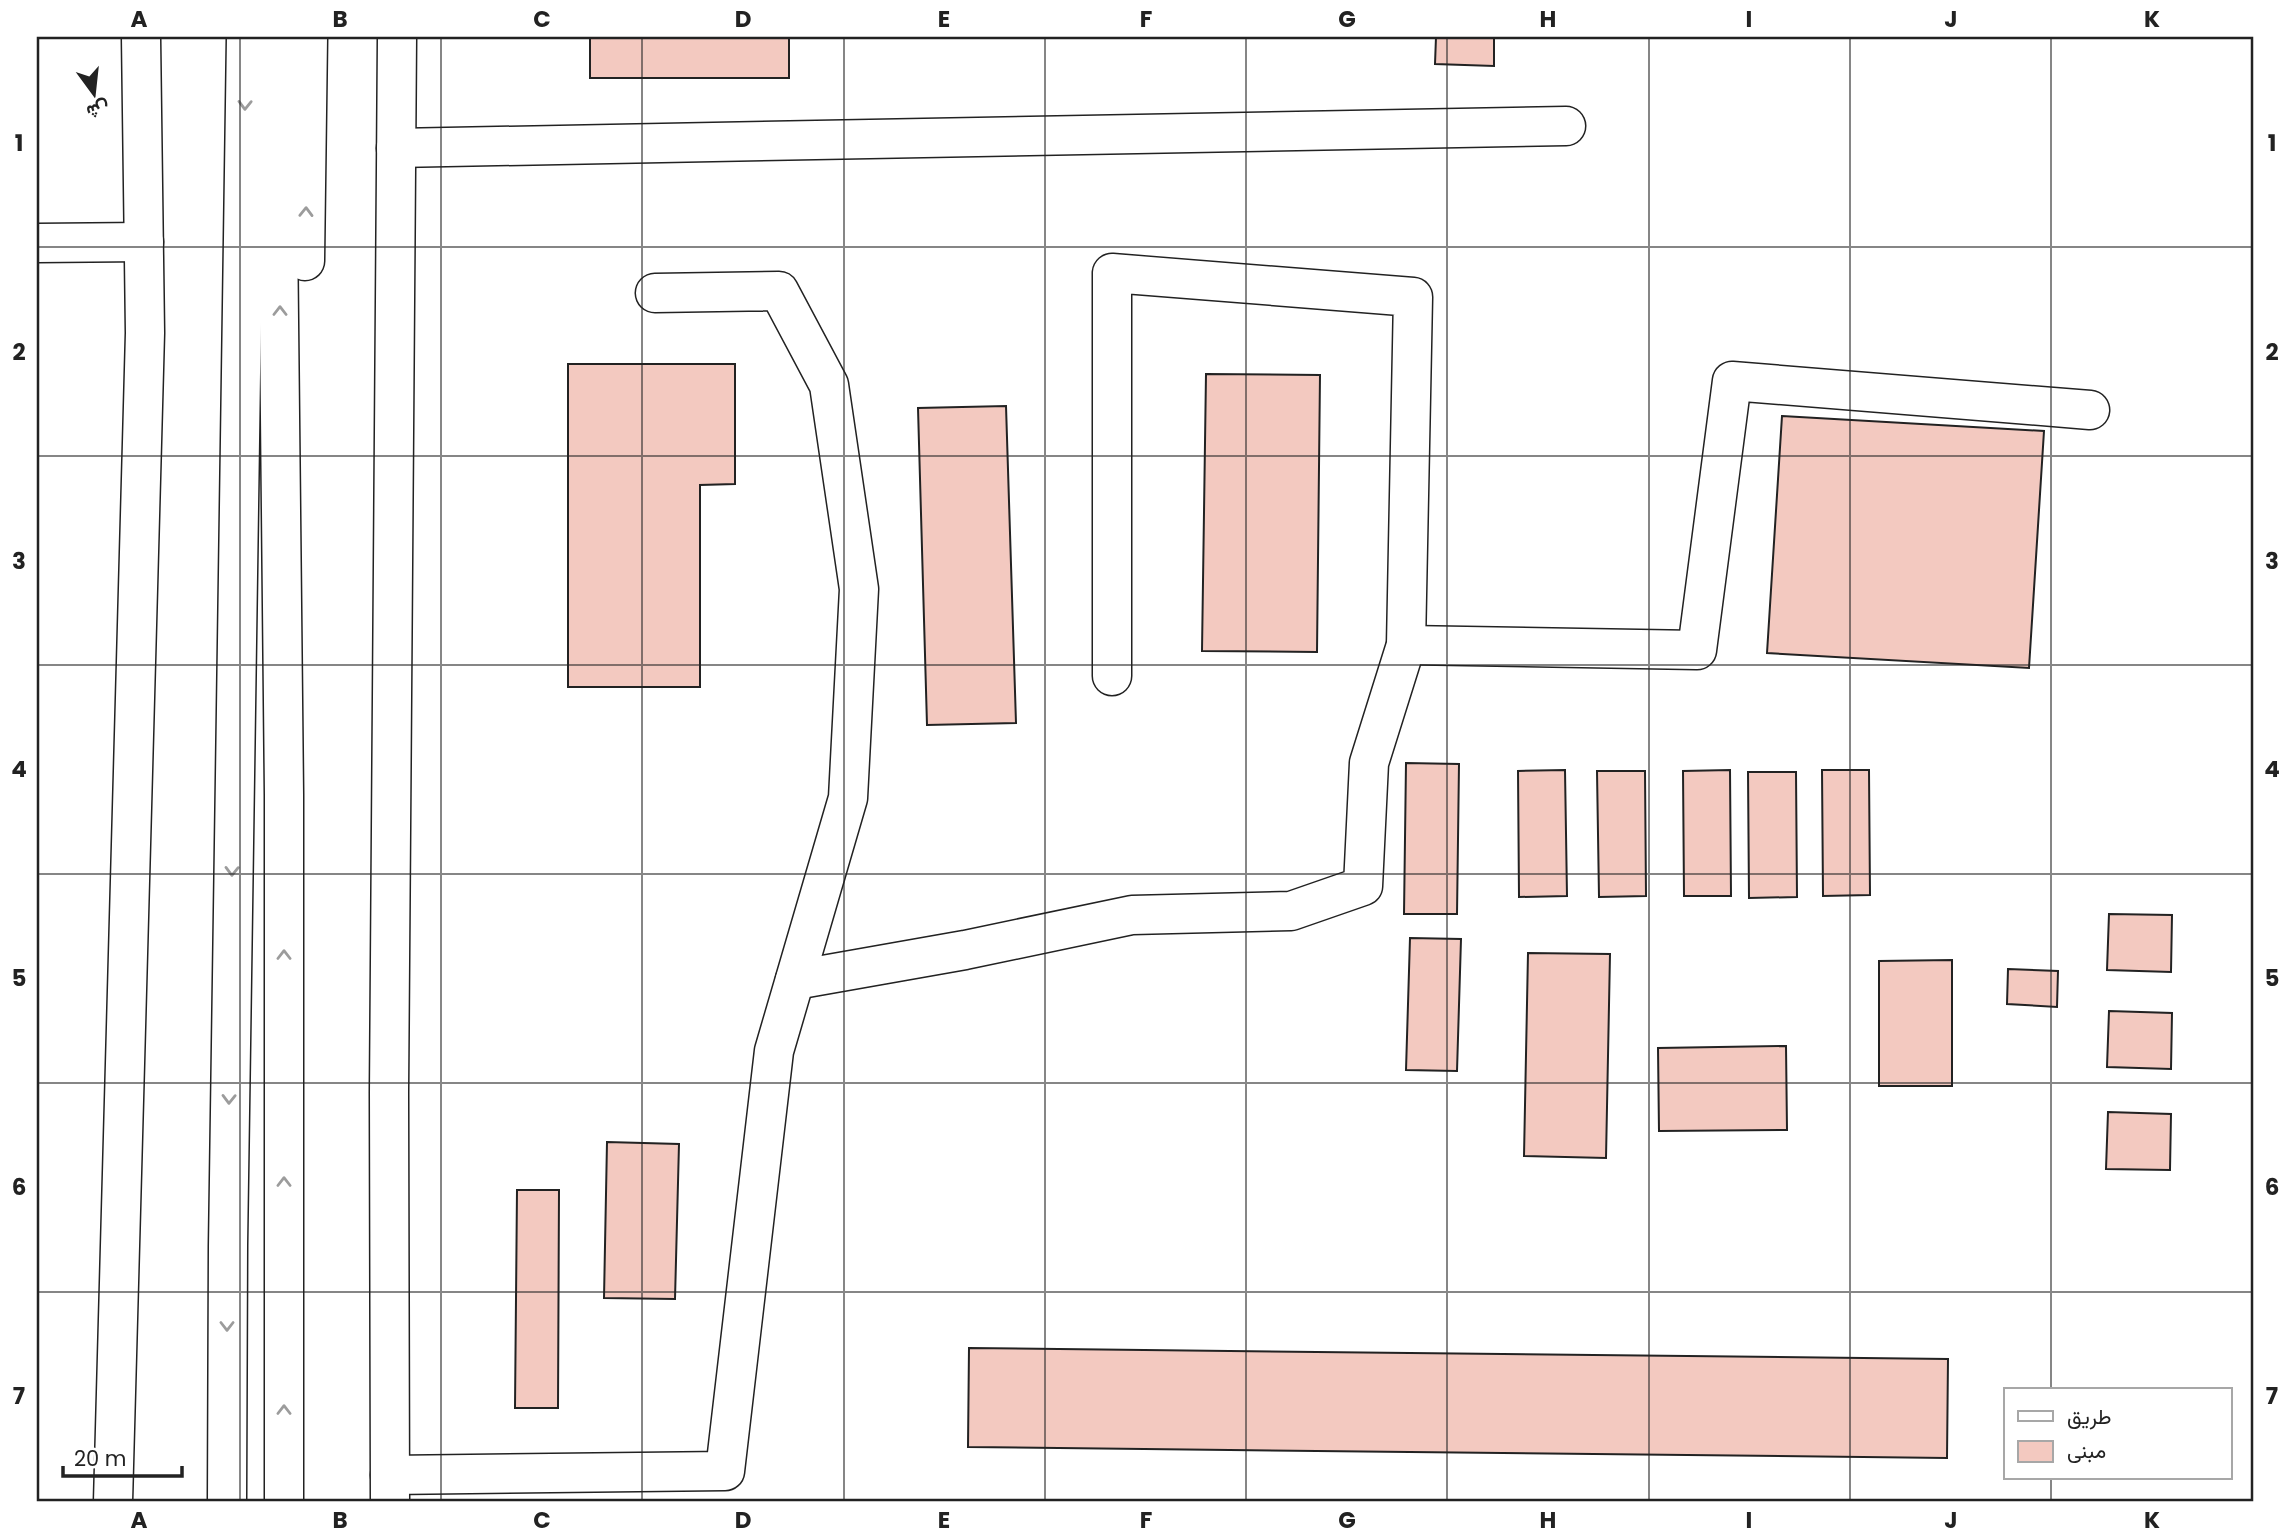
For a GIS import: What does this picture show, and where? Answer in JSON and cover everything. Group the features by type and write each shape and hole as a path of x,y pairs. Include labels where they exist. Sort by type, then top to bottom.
{"street":[{"path":"113,1502 145,333 141,37"},
{"path":"219,37 218,452 233,811"},
{"path":"227,1502 233,811 246,37"},
{"path":"276,37 284,794 284,1502"},
{"path":"284,794 303,401 308,37"},
{"path":"397,37 389,1093 390,1489 725,1471 774,1051 849,798 859,589 829,385 779,291 655,293"},
{"path":"397,149 1566,126"},
{"path":"37,243 144,242"},
{"path":"795,980 965,950 1132,915 1291,911 1363,886 1369,763 1406,645 1413,297 1112,272 1112,676"},
{"path":"1406,645 1697,650 1732,381 2090,410"}],"building":[{"path":"590,37 789,37 789,78 590,78"},
{"path":"1436,37 1494,37 1494,66 1435,64"},
{"path":"568,364 735,364 735,484 700,485 700,687 568,687"},
{"path":"1206,374 1320,375 1317,652 1202,651"},
{"path":"1006,406 1016,723 927,725 918,408"},
{"path":"1782,416 2044,431 2029,668 1767,653"},
{"path":"1406,763 1459,764 1457,914 1404,914"},
{"path":"1565,770 1567,896 1519,897 1518,771"},
{"path":"1730,770 1731,896 1684,896 1683,771"},
{"path":"1822,770 1869,770 1870,895 1823,896"},
{"path":"1597,771 1645,771 1646,896 1599,897"},
{"path":"1748,772 1796,772 1797,897 1749,898"},
{"path":"2109,914 2172,915 2171,972 2107,970"},
{"path":"1410,938 1461,939 1457,1071 1406,1070"},
{"path":"1528,953 1610,954 1606,1158 1524,1156"},
{"path":"1952,960 1952,1086 1879,1086 1879,961"},
{"path":"2008,969 2058,971 2057,1007 2007,1004"},
{"path":"2109,1011 2172,1013 2171,1069 2107,1067"},
{"path":"1786,1046 1787,1130 1659,1131 1658,1048"},
{"path":"2108,1112 2171,1114 2170,1170 2106,1169"},
{"path":"607,1142 679,1144 675,1299 604,1298"},
{"path":"517,1190 559,1190 558,1408 515,1408"},
{"path":"969,1348 1948,1359 1947,1458 968,1447"}]}
